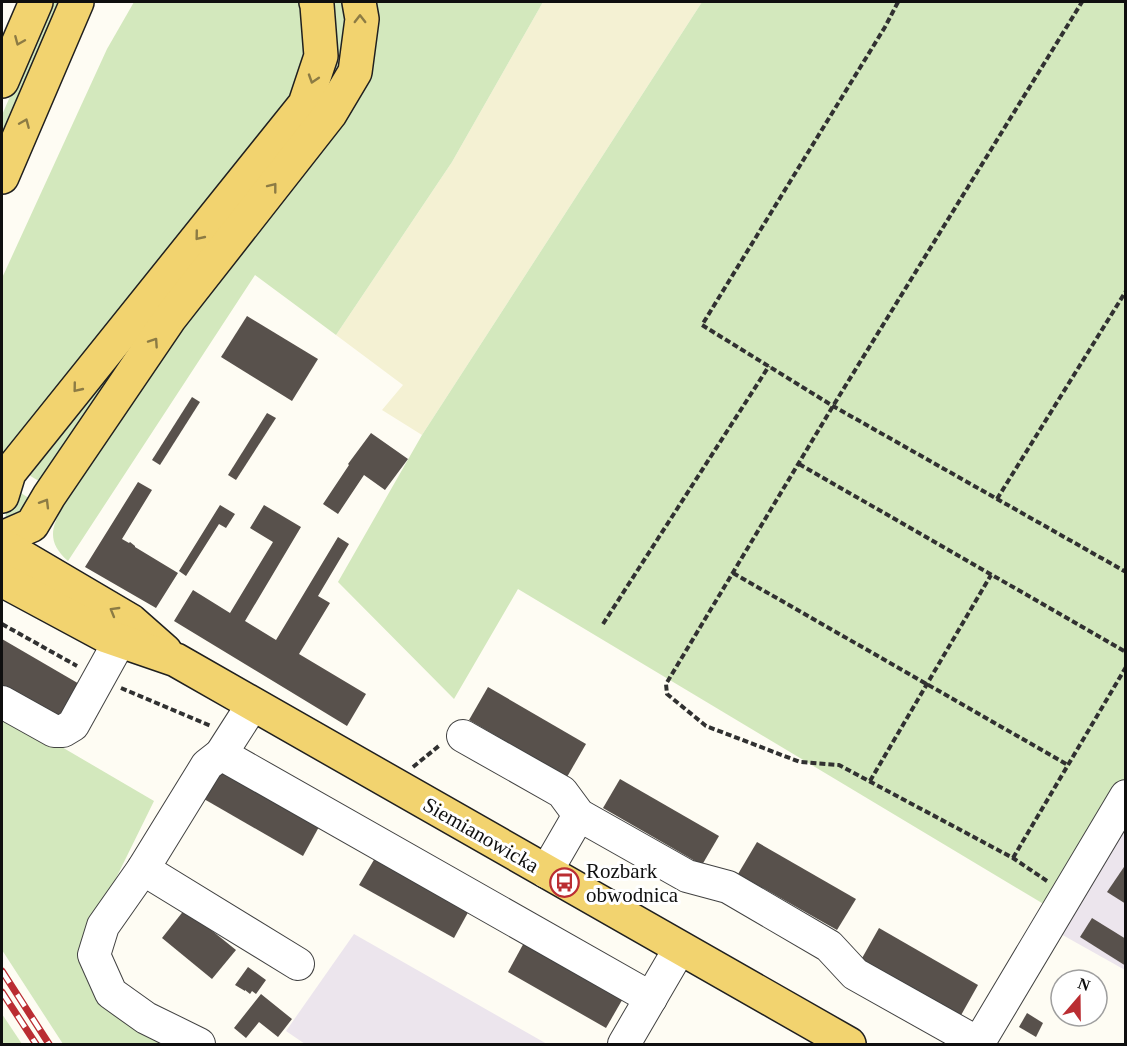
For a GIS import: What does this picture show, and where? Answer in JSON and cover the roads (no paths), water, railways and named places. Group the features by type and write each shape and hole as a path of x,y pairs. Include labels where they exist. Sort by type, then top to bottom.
{"main road":[{"path":"2,81 36,2"},
{"path":"4,481 305,104 321,56 316,2"},
{"path":"2,538 32,525 49,496 170,318 330,114 355,72 362,19 359,2"},
{"path":"2,177 77,5"},
{"name":"Siemianowicka","path":"2,545 131,621 176,660 849,1044"},
{"name":"Siemianowicka","path":"2,579 106,636 176,660"}],"street":[{"path":"2,702 54,731 63,731 73,725 119,642"},
{"path":"199,1044 146,1018 111,993 94,955 103,926 143,869 207,765 227,745 253,704"},
{"path":"463,736 562,792 579,815 687,876 728,888 829,946 855,974 978,1044 1125,796"},
{"path":"227,745 651,998"},
{"path":"546,872 579,815"},
{"path":"143,869 298,964"},
{"path":"624,1044 680,948"}],"railway":[{"path":"2,971 49,1044"},
{"path":"2,992 36,1044"}],"place":[{"name":"Rozbark obwodnica","path":"565,883"}]}
